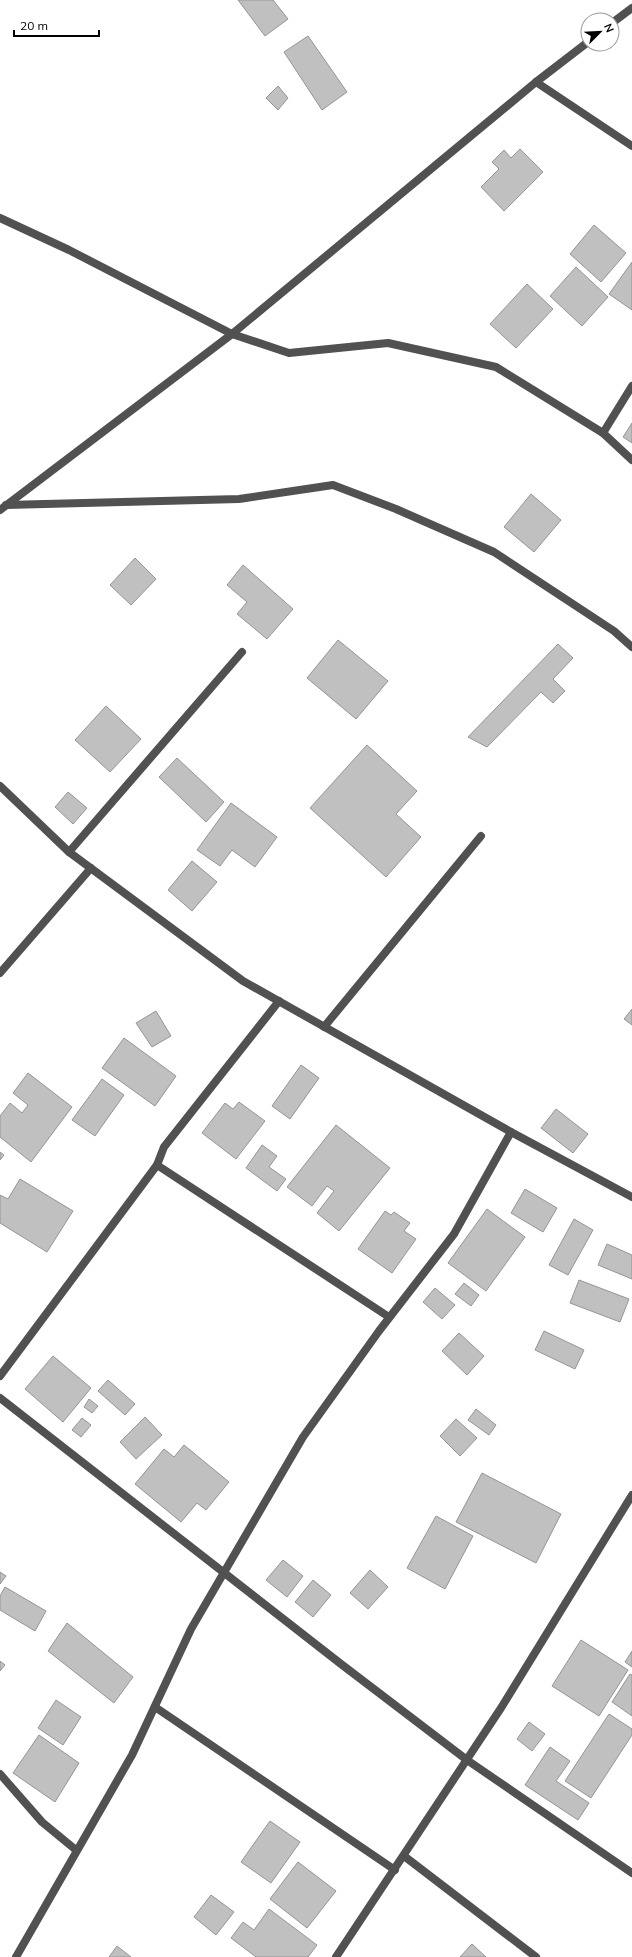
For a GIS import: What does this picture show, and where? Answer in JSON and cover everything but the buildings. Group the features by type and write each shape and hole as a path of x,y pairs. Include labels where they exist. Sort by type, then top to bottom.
{"street":[{"path":"620,17 632,8"},
{"path":"3,508 232,334 536,82 580,48"},
{"path":"536,82 632,146"},
{"path":"0,218 68,250 232,334 289,353 388,344 496,367 603,434 632,460"},
{"path":"603,434 632,386"},
{"path":"3,508 239,499 333,485 396,509 494,552 614,631 632,647"},
{"path":"69,852 242,652"},
{"path":"0,786 69,852 244,981 511,1132 632,1197"},
{"path":"324,1027 481,836"},
{"path":"0,973 91,868"},
{"path":"0,1376 157,1165 164,1147 279,1001"},
{"path":"16,1957 132,1754 191,1629 303,1437 389,1317 454,1234 511,1132"},
{"path":"157,1165 389,1317"},
{"path":"0,1398 467,1760 632,1873"},
{"path":"336,1957 467,1760 632,1497"},
{"path":"154,1706 395,1870"},
{"path":"0,1774 42,1822 76,1850"},
{"path":"404,1856 536,1957"}]}
